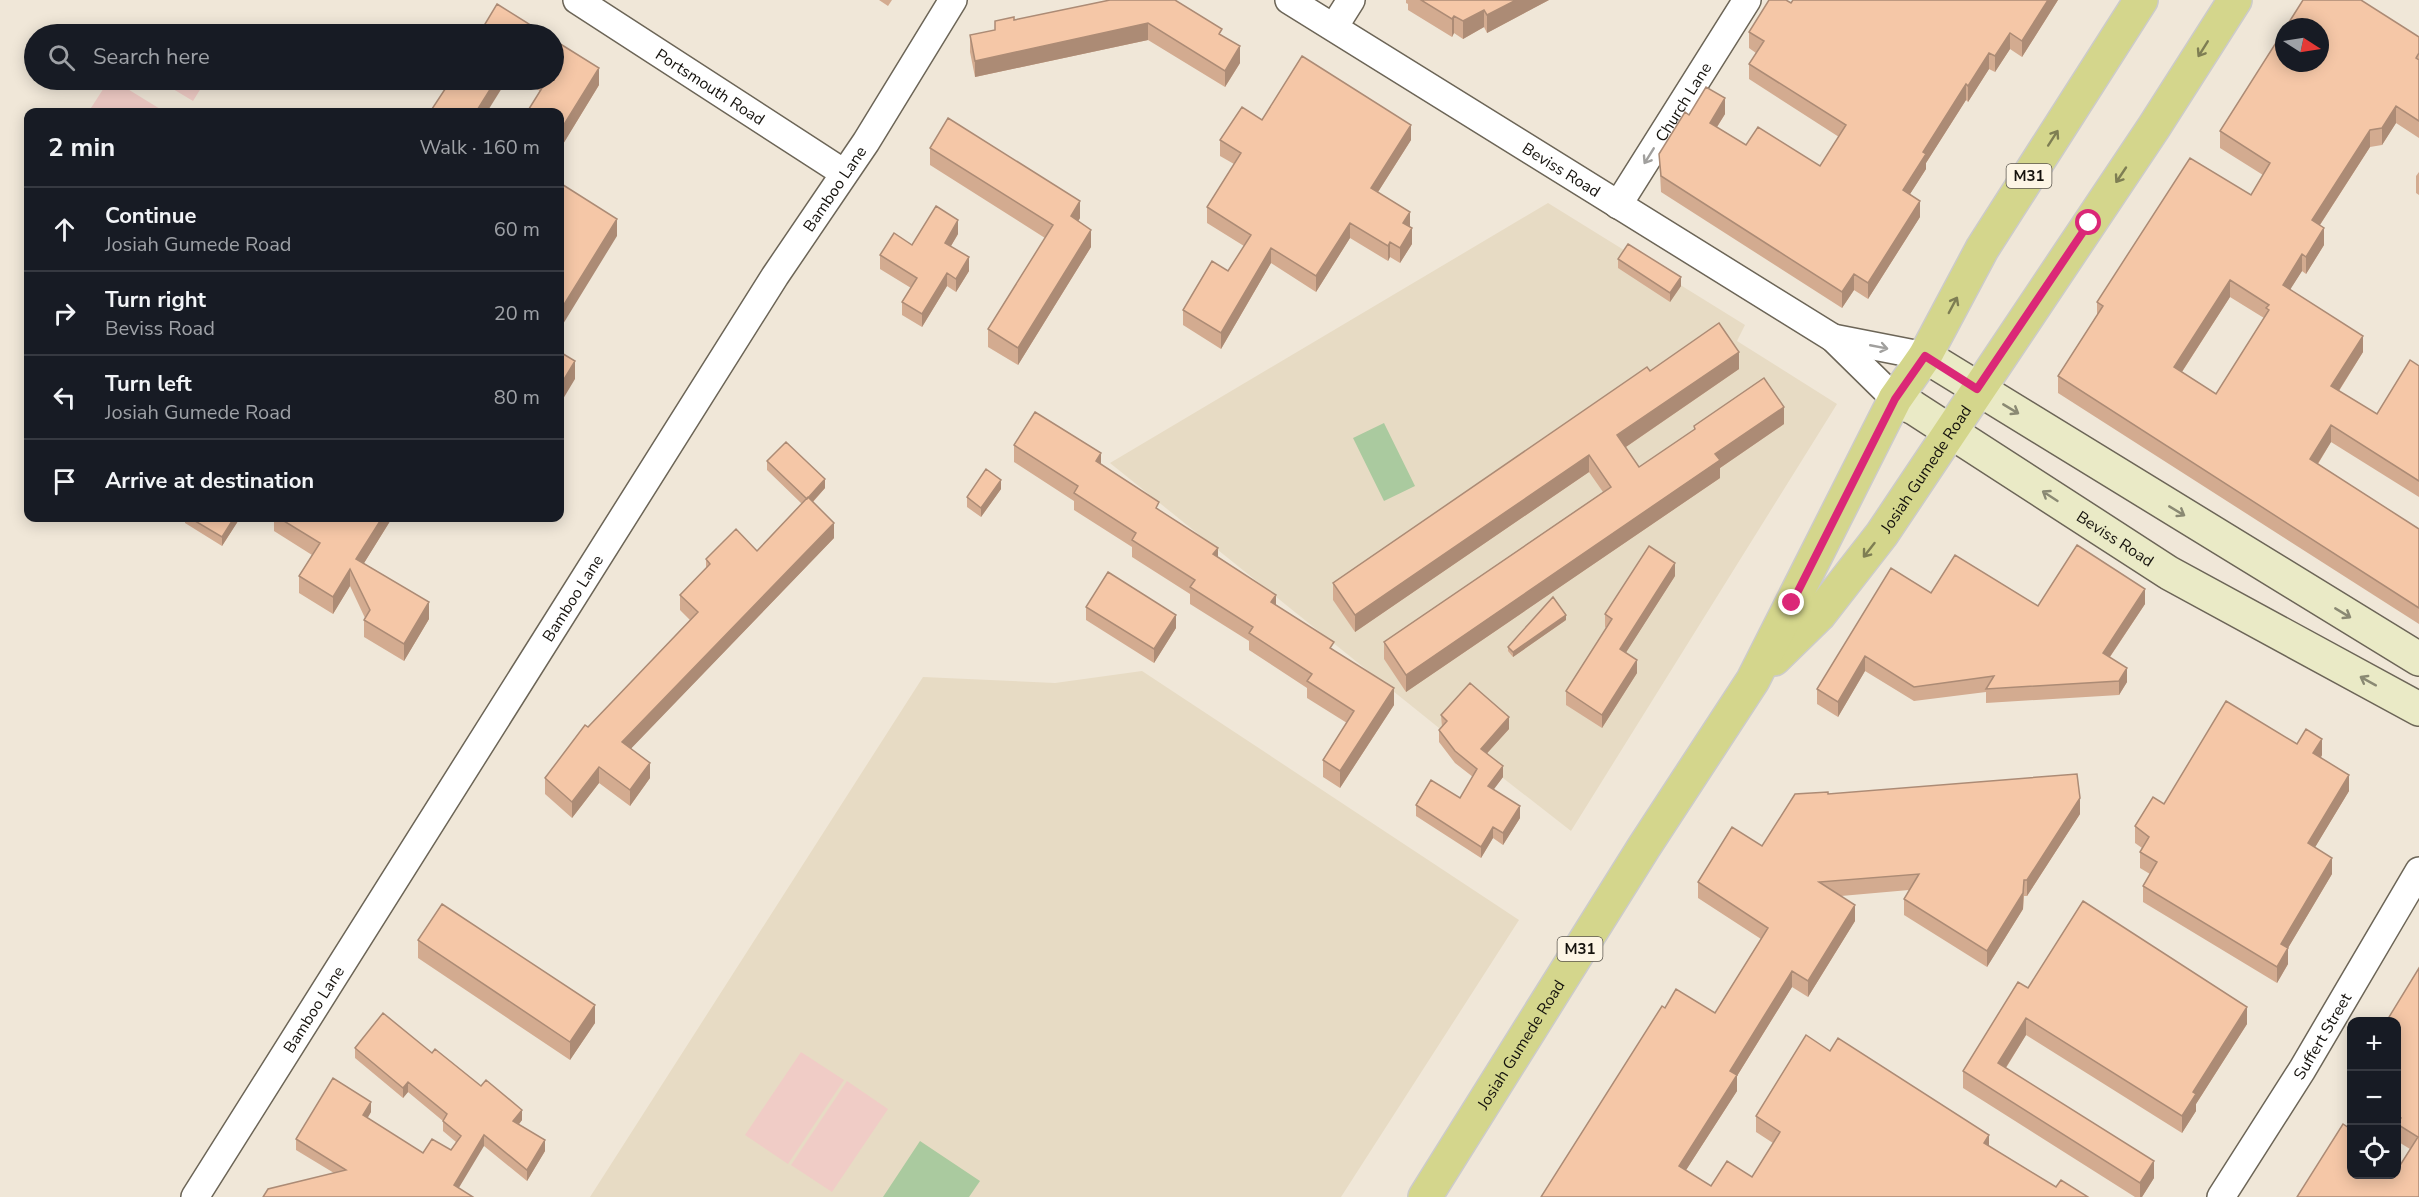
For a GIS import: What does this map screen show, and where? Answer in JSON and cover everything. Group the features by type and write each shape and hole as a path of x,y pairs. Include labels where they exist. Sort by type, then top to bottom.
{"main road":[{"name":"Josiah Gumede Road","path":"1425,1197 1644,847 1754,680 1895,399 1925,356 1982,249 2141,0"},
{"name":"Josiah Gumede Road","path":"1754,680 1819,615 1882,534 2154,127 2235,0"},
{"name":"Beviss Road","path":"1925,356 2419,659"},
{"name":"Beviss Road","path":"1895,399 1914,408 2169,573 2419,709"}],"street":[{"name":"Portsmouth Road","path":"577,0 844,173"},
{"name":"Bamboo Lane","path":"195,1197 435,812 768,286 866,142 953,0"},
{"name":"Beviss Road","path":"1289,0 1833,338 1895,399"},
{"path":"1334,27 1351,0"},
{"name":"Church Lane","path":"1618,205 1747,0"},
{"name":"Beviss Road","path":"1833,338 1925,356"},
{"name":"Suffert Street","path":"2221,1197 2302,1070 2419,871"}],"shaded area":[{"path":"103,90 129,90 158,108 91,108"},
{"path":"175,90 200,90 193,101"},
{"path":"1548,203 1745,325 1737,341 1837,404 1571,831 1439,728 1110,463"},
{"path":"1384,423 1415,486 1384,501 1353,438"},
{"path":"1142,671 1519,920 1341,1197 590,1197 923,677 1055,683"},
{"path":"801,1052 844,1080 788,1164 745,1135"},
{"path":"847,1081 888,1109 832,1192 791,1165"},
{"path":"920,1141 980,1181 969,1197 883,1197"}],"building":[{"path":"1110,0 1175,0 1222,29 1219,34 1240,46 1225,71 1148,23 975,61 970,35 995,30 995,21 1014,17 1014,20"},
{"path":"1421,0 1516,0 1487,15 1484,10 1463,21 1454,16 1452,19"},
{"path":"1769,0 1786,0 1791,3 1793,0 2048,0 2022,41 2010,33 1995,56 1989,53 1968,86 1966,84 1923,152 1926,154 1903,190 1920,201 1868,283 1854,274 1842,292 1661,176 1659,154 1685,112 1689,115 1706,87 1725,98 1710,123 1746,145 1758,127 1820,166 1846,125 1749,64 1764,41 1749,32"},
{"path":"2303,0 2361,0 2419,37 2419,53 2416,58 2419,60 2419,121 2396,106 2382,128 2370,130 2312,220 2324,228 2306,257 2302,254 2283,285 2363,336 2331,386 2377,414 2410,360 2419,366 2419,481 2331,425 2310,459 2419,529 2419,608 2058,376 2103,306 2097,302 2190,158 2251,195 2270,163 2220,131 2275,44 2275,72 2329,72 2329,18 2292,18","holes":["2230,280 2269,305 2266,308 2269,310 2216,394 2174,367"]},
{"path":"497,4 529,24 485,24"},
{"path":"564,46 599,68 564,125 564,108 530,108 541,90 564,90"},
{"path":"1302,56 1411,125 1371,188 1410,212 1403,223 1412,228 1400,248 1390,242 1388,246 1350,223 1316,276 1271,248 1221,333 1183,310 1212,261 1228,271 1251,235 1207,207 1241,153 1220,140 1242,107 1262,120"},
{"path":"444,90 490,90 478,108 433,108"},
{"path":"948,118 1080,201 1071,216 1091,230 1018,348 988,329 1053,225 930,148"},
{"path":"564,186 617,219 564,305"},
{"path":"936,206 958,220 945,243 969,257 956,279 947,273 922,314 902,302 917,278 880,255 894,233 912,245"},
{"path":"1628,244 1681,277 1670,293 1618,259"},
{"path":"1719,323 1739,352 1617,435 1639,467 1764,378 1784,407 1715,454 1720,460 1406,675 1384,642 1611,487 1589,455 1355,615 1333,583 1647,367 1650,371"},
{"path":"564,354 575,361 564,379"},
{"path":"1035,412 1101,453 1096,461 1159,502 1156,508 1218,548 1213,554 1276,595 1271,602 1334,642 1330,648 1394,688 1340,771 1323,760 1354,711 1307,681 1312,674 1249,633 1253,627 1190,587 1195,580 1132,540 1136,533 1074,493 1078,486 1014,445"},
{"path":"786,442 825,479 807,499 767,461"},
{"path":"986,469 1001,480 981,508 967,497"},
{"path":"808,497 834,523 622,742 650,763 630,790 599,767 572,802 545,778 585,725 588,727 698,612 680,595 710,564 706,559 736,529 757,551"},
{"path":"197,522 231,522 222,537"},
{"path":"286,522 379,522 356,559 429,602 404,644 364,620 370,610 350,569 333,597 299,576 320,543"},
{"path":"2077,545 2145,589 2103,653 2127,668 2119,681 1986,689 1994,676 1914,687 1865,656 1838,702 1817,689 1891,568 1931,593 1955,555 2038,606"},
{"path":"1649,546 1675,563 1620,649 1637,660 1602,715 1566,691 1612,619 1605,614"},
{"path":"1108,572 1176,615 1154,649 1086,607"},
{"path":"1553,597 1566,615 1513,652 1508,647"},
{"path":"1470,683 1509,717 1481,749 1503,766 1488,786 1520,806 1503,833 1493,827 1481,847 1416,805 1431,780 1460,798 1477,769 1455,751 1439,730 1447,721 1441,715"},
{"path":"2226,701 2297,744 2306,729 2322,739 2313,753 2349,775 2308,843 2332,858 2281,944 2288,948 2277,967 2143,886 2157,862 2140,852 2149,837 2135,826 2153,797 2164,804"},
{"path":"2077,774 2080,798 2027,880 2024,880 2023,893 1987,951 1904,899 1919,874 1819,882 1855,905 1808,981 1792,971 1730,1071 1737,1075 1679,1166 1711,1186 1727,1161 1752,1177 1780,1132 1756,1116 1806,1035 1830,1051 1838,1038 1989,1135 1984,1143 2056,1187 2061,1180 2088,1197 1541,1197 1662,1006 1665,1008 1676,989 1715,1013 1768,928 1698,882 1732,827 1762,846 1795,794 1828,792 1828,794"},
{"path":"2083,901 2247,1007 2193,1092 2196,1094 2182,1116 2026,1018 1998,1063 2154,1161 2140,1183 1963,1071 2018,982 2028,988"},
{"path":"442,904 595,1005 570,1042 418,940"},
{"path":"2419,968 2419,1197 2297,1197 2343,1124 2347,1127 2347,1179 2401,1179 2401,1164 2418,1137 2401,1126 2401,1017 2389,1017"},
{"path":"383,1013 432,1053 435,1049 481,1086 486,1080 522,1110 513,1121 545,1140 527,1170 484,1135 454,1185 473,1197 263,1197 268,1189 346,1170 296,1139 333,1078 371,1102 363,1115 423,1153 432,1139 451,1150 461,1136 443,1121 447,1114 408,1082 403,1088 355,1048"}],"route":[{"path":"1792,603 1895,399 1925,356 1977,389 2089,223"}]}
